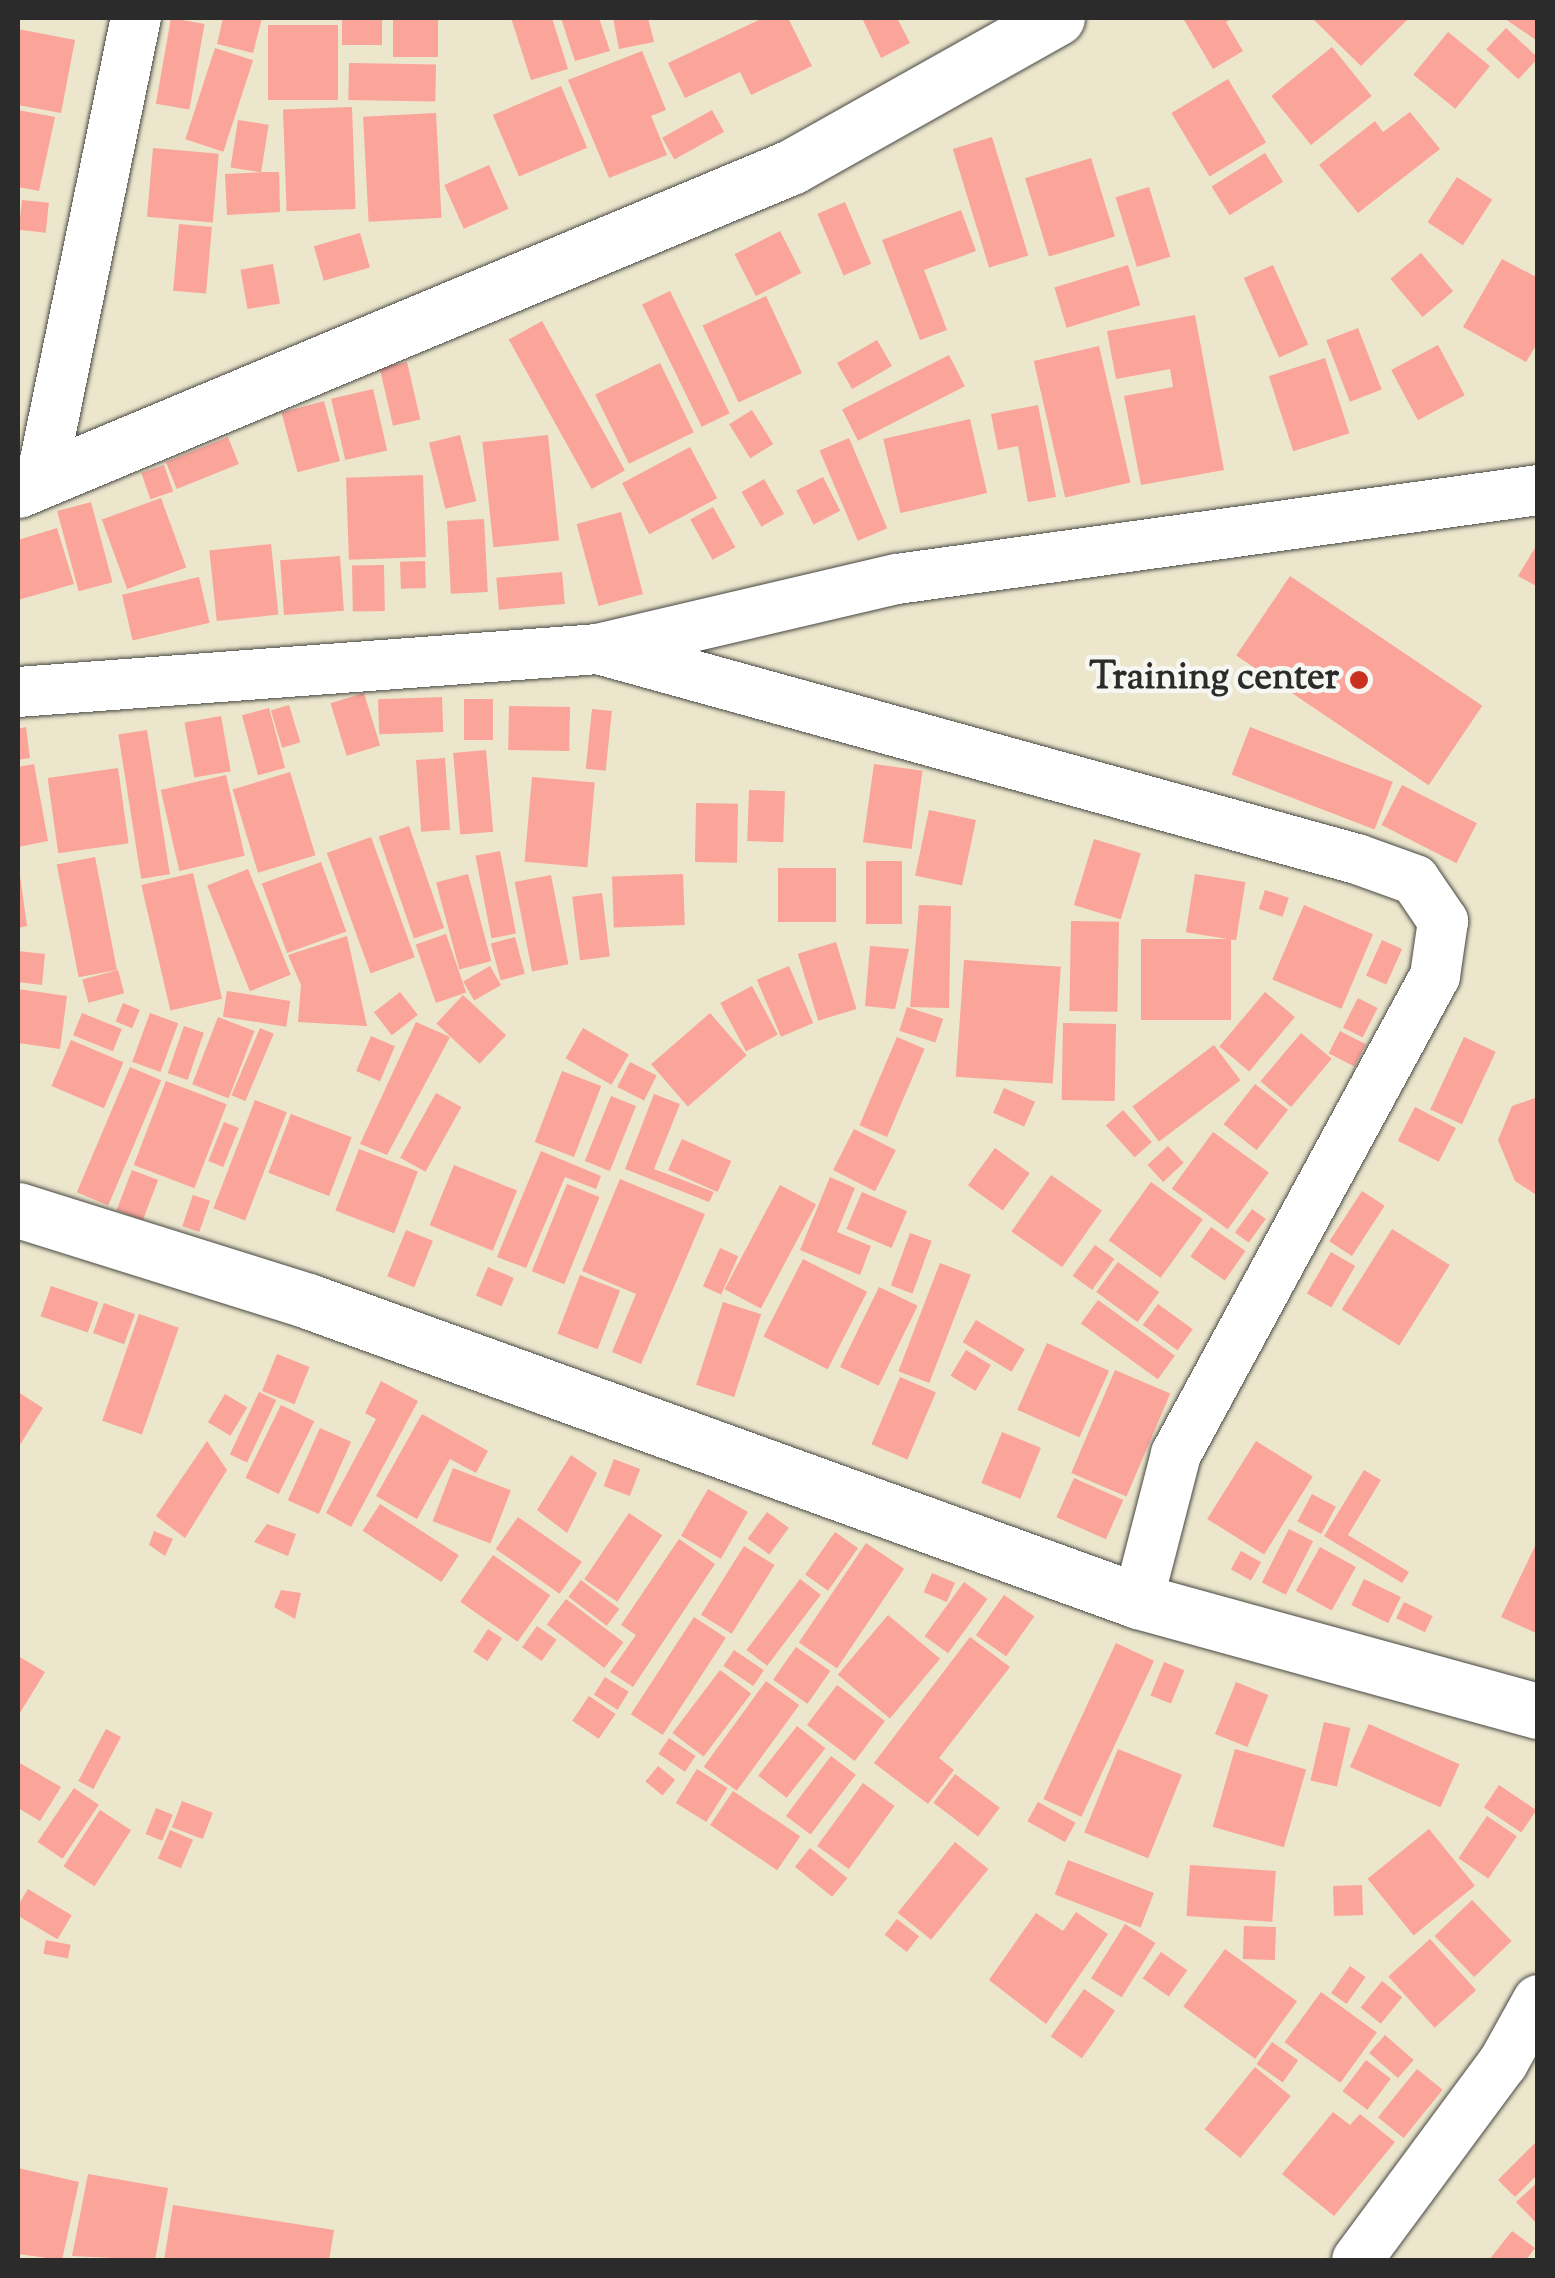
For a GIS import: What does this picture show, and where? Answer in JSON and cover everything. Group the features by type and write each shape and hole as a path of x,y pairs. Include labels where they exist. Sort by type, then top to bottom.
{"street":[{"path":"29,485 136,18"},
{"path":"29,485 791,167 1057,18"},
{"path":"18,692 598,649 896,579 1538,490"},
{"path":"598,649 1357,859 1415,880 1443,921 1435,976 1176,1454 1138,1601"},
{"path":"18,1210 308,1301 1138,1601 1538,1711"},
{"path":"1356,2260 1503,2062 1538,2000"}],"building":[{"path":"171,18 204,24 189,110 156,104"},
{"path":"223,18 262,18 253,53 217,44"},
{"path":"342,18 382,18 382,45 342,45"},
{"path":"393,18 438,18 438,57 393,57"},
{"path":"511,18 552,18 568,69 531,80"},
{"path":"561,18 599,18 610,51 575,61"},
{"path":"613,18 648,18 654,42 619,49"},
{"path":"763,18 788,18 812,66 751,95 740,72 685,98 668,63"},
{"path":"862,18 897,18 910,43 881,58"},
{"path":"1183,18 1233,18 1226,22 1243,51 1213,69"},
{"path":"1312,18 1409,18 1361,66"},
{"path":"1504,18 1538,18 1538,38 1536,40"},
{"path":"268,25 338,25 338,100 268,100"},
{"path":"1506,28 1538,58 1518,79 1486,49"},
{"path":"18,29 75,40 61,113 18,105"},
{"path":"1448,32 1490,66 1455,109 1413,75"},
{"path":"1332,47 1372,96 1311,145 1271,96"},
{"path":"215,48 253,60 223,152 185,139"},
{"path":"642,51 666,110 651,116 667,155 609,178 568,80"},
{"path":"349,63 436,65 435,102 348,100"},
{"path":"1228,79 1266,142 1210,176 1171,113"},
{"path":"561,86 587,148 519,177 493,115"},
{"path":"352,107 356,209 287,211 283,109"},
{"path":"18,110 55,117 39,191 18,187"},
{"path":"712,110 724,132 674,159 662,138"},
{"path":"1410,112 1440,149 1358,213 1319,165 1375,121 1383,132"},
{"path":"436,113 441,218 369,222 363,117"},
{"path":"238,120 269,125 261,172 230,167"},
{"path":"992,137 1028,256 989,268 953,149"},
{"path":"153,148 219,154 213,222 147,217"},
{"path":"1265,153 1283,182 1230,215 1212,186"},
{"path":"1091,158 1115,236 1049,257 1025,178"},
{"path":"489,165 509,209 464,229 444,185"},
{"path":"279,172 280,212 227,215 225,174"},
{"path":"1457,177 1492,200 1463,245 1428,222"},
{"path":"1149,187 1170,257 1137,267 1116,197"},
{"path":"22,200 49,203 46,233 19,230"},
{"path":"845,202 871,264 844,275 817,214"},
{"path":"961,210 976,251 924,270 947,330 920,340 882,240"},
{"path":"179,224 212,227 206,294 173,291"},
{"path":"780,231 801,273 756,296 735,254"},
{"path":"360,233 370,268 324,281 314,246"},
{"path":"1421,253 1453,291 1422,317 1390,279"},
{"path":"1502,259 1538,278 1538,342 1526,362 1463,327"},
{"path":"273,264 280,303 247,309 241,270"},
{"path":"1128,265 1140,305 1067,328 1054,288"},
{"path":"1273,265 1308,344 1279,357 1244,278"},
{"path":"670,291 730,413 702,427 642,305"},
{"path":"766,296 802,373 738,403 703,326"},
{"path":"1195,315 1224,470 1141,485 1124,396 1173,387 1170,369 1116,379 1107,331"},
{"path":"542,321 625,471 592,489 509,339"},
{"path":"1358,328 1382,390 1350,402 1326,340"},
{"path":"877,340 892,366 852,389 837,363"},
{"path":"1438,345 1465,395 1418,420 1391,370"},
{"path":"1099,346 1130,482 1065,497 1034,361"},
{"path":"949,355 965,386 858,441 842,409"},
{"path":"1325,358 1349,433 1293,451 1269,376"},
{"path":"407,362 420,419 393,426 380,368"},
{"path":"660,363 694,432 629,464 595,395"},
{"path":"373,389 387,450 345,460 331,399"},
{"path":"324,401 340,461 298,472 281,412"},
{"path":"1038,405 1056,497 1028,502 1018,446 998,450 991,414"},
{"path":"752,410 773,444 750,458 729,424"},
{"path":"970,419 987,493 900,513 883,439"},
{"path":"460,435 476,501 445,509 429,443"},
{"path":"548,435 559,540 493,547 482,442"},
{"path":"228,437 239,464 177,489 166,462"},
{"path":"849,438 887,528 858,541 820,451"},
{"path":"690,447 717,498 649,534 622,483"},
{"path":"164,465 173,491 150,499 141,473"},
{"path":"423,475 426,557 349,560 346,478"},
{"path":"823,477 840,511 814,524 796,491"},
{"path":"764,479 784,514 761,527 741,492"},
{"path":"161,498 186,568 127,589 102,520"},
{"path":"91,502 112,582 79,591 57,511"},
{"path":"713,507 735,547 713,560 690,520"},
{"path":"621,512 643,594 599,606 577,524"},
{"path":"484,519 488,592 451,594 447,521"},
{"path":"57,528 74,584 18,600 18,540"},
{"path":"1538,543 1538,587 1518,576"},
{"path":"271,544 278,615 217,621 209,550"},
{"path":"340,556 344,611 284,615 280,560"},
{"path":"425,561 426,588 401,589 400,562"},
{"path":"384,565 385,611 353,612 352,566"},
{"path":"562,572 565,604 499,610 496,578"},
{"name":"Training center","path":"1290,576 1482,706 1429,785 1236,656"},
{"path":"199,577 210,623 133,641 122,595"},
{"path":"364,693 380,746 347,756 331,703"},
{"path":"442,697 443,732 379,734 378,699"},
{"path":"464,699 493,699 493,740 464,740"},
{"path":"289,705 300,742 282,748 271,711"},
{"path":"509,706 570,707 569,751 508,750"},
{"path":"269,708 285,768 258,775 242,715"},
{"path":"592,709 612,711 606,771 586,769"},
{"path":"221,716 231,771 194,778 185,722"},
{"path":"26,727 30,758 18,760 18,729"},
{"path":"1250,727 1393,782 1375,829 1232,775"},
{"path":"147,730 170,874 141,879 118,735"},
{"path":"486,750 493,832 460,835 453,753"},
{"path":"445,758 450,830 421,832 416,760"},
{"path":"34,764 48,841 18,847 18,767"},
{"path":"874,764 923,771 912,849 863,842"},
{"path":"118,768 129,843 58,853 48,778"},
{"path":"290,772 315,855 258,873 233,790"},
{"path":"226,775 245,856 179,871 161,790"},
{"path":"532,777 595,782 587,867 525,862"},
{"path":"1402,785 1477,823 1456,863 1382,825"},
{"path":"749,790 785,791 783,842 747,841"},
{"path":"696,803 738,804 737,863 695,862"},
{"path":"929,810 976,820 962,886 915,876"},
{"path":"409,826 444,928 414,939 379,836"},
{"path":"371,837 415,957 371,973 327,853"},
{"path":"1094,839 1141,853 1121,919 1074,905"},
{"path":"500,851 516,933 491,938 475,856"},
{"path":"95,857 117,970 79,977 57,864"},
{"path":"866,861 902,861 902,924 866,924"},
{"path":"321,862 346,932 287,953 262,884"},
{"path":"778,868 836,868 836,922 778,922"},
{"path":"248,869 291,975 250,991 207,885"},
{"path":"193,873 222,999 170,1011 141,885"},
{"path":"468,874 491,961 459,969 436,883"},
{"path":"683,874 685,925 614,927 612,876"},
{"path":"1195,874 1245,882 1236,940 1186,932"},
{"path":"551,875 568,964 532,971 515,882"},
{"path":"18,877 27,926 18,928"},
{"path":"1265,890 1289,898 1283,917 1259,909"},
{"path":"602,893 610,957 580,960 572,897"},
{"path":"919,905 951,906 949,1008 910,1007"},
{"path":"1304,905 1373,934 1341,1009 1272,980"},
{"path":"1071,921 1119,922 1117,1012 1069,1011"},
{"path":"446,934 466,993 436,1003 416,944"},
{"path":"347,936 367,1026 298,1022 301,985 288,955"},
{"path":"515,937 525,974 501,980 491,943"},
{"path":"1141,939 1231,939 1231,1020 1141,1020"},
{"path":"1382,940 1402,949 1386,985 1366,976"},
{"path":"836,942 856,1009 818,1021 798,954"},
{"path":"870,946 909,949 895,1009 865,1006"},
{"path":"18,951 45,954 42,985 18,982"},
{"path":"964,960 1061,967 1053,1083 956,1077"},
{"path":"490,966 501,985 474,1001 463,981"},
{"path":"789,966 813,1023 781,1037 757,980"},
{"path":"118,970 124,993 88,1003 82,980"},
{"path":"752,986 778,1035 746,1051 720,1003"},
{"path":"18,989 67,996 60,1049 18,1043"},
{"path":"227,991 290,1001 286,1027 223,1017"},
{"path":"400,992 418,1015 392,1035 374,1012"},
{"path":"1265,992 1295,1017 1249,1071 1219,1046"},
{"path":"463,995 506,1035 480,1064 436,1024"},
{"path":"1358,998 1378,1008 1363,1037 1343,1027"},
{"path":"123,1003 140,1010 132,1028 116,1022"},
{"path":"907,1007 943,1019 935,1043 899,1031"},
{"path":"82,1013 122,1029 113,1051 73,1035"},
{"path":"150,1013 178,1023 160,1072 132,1062"},
{"path":"710,1013 747,1055 688,1106 651,1064"},
{"path":"218,1017 254,1031 229,1098 192,1084"},
{"path":"416,1022 450,1037 387,1155 360,1144"},
{"path":"1063,1023 1116,1024 1115,1101 1062,1100"},
{"path":"184,1026 204,1033 188,1080 168,1073"},
{"path":"260,1028 274,1034 245,1101 231,1095"},
{"path":"583,1028 629,1054 611,1085 566,1058"},
{"path":"1340,1031 1366,1044 1354,1066 1329,1053"},
{"path":"1301,1033 1332,1059 1291,1107 1261,1081"},
{"path":"371,1036 395,1046 380,1081 356,1071"},
{"path":"897,1037 925,1049 887,1137 859,1125"},
{"path":"1464,1037 1496,1052 1462,1124 1430,1110"},
{"path":"71,1040 123,1062 104,1108 51,1086"},
{"path":"1214,1045 1240,1080 1159,1142 1133,1106"},
{"path":"630,1062 657,1076 644,1101 617,1087"},
{"path":"130,1067 161,1080 108,1205 77,1192"},
{"path":"562,1071 601,1086 574,1157 535,1142"},
{"path":"166,1081 227,1104 194,1188 134,1165"},
{"path":"1255,1084 1288,1110 1257,1150 1224,1124"},
{"path":"1004,1088 1035,1102 1024,1126 993,1113"},
{"path":"436,1093 461,1107 425,1172 400,1158"},
{"path":"654,1094 680,1104 654,1169 714,1192 709,1202 625,1169"},
{"path":"611,1096 636,1106 610,1171 585,1161"},
{"path":"1538,1097 1538,1196 1515,1181 1498,1140 1512,1106"},
{"path":"255,1100 287,1112 245,1220 213,1208"},
{"path":"1415,1107 1456,1128 1439,1162 1398,1141"},
{"path":"1123,1110 1152,1142 1135,1157 1106,1125"},
{"path":"291,1114 352,1137 329,1196 268,1173"},
{"path":"224,1122 239,1128 223,1167 208,1161"},
{"path":"854,1129 896,1150 875,1191 833,1170"},
{"path":"1213,1132 1269,1173 1228,1229 1172,1189"},
{"path":"682,1139 731,1161 718,1192 668,1170"},
{"path":"1168,1146 1184,1163 1163,1182 1148,1165"},
{"path":"995,1148 1030,1173 1003,1210 968,1185"},
{"path":"359,1149 418,1172 394,1233 335,1211"},
{"path":"541,1151 601,1176 596,1189 565,1177 526,1268 497,1257"},
{"path":"454,1165 517,1190 493,1251 430,1225"},
{"path":"132,1170 158,1180 143,1220 117,1210"},
{"path":"1051,1175 1102,1211 1062,1267 1011,1232"},
{"path":"830,1177 855,1188 837,1232 871,1246 860,1275 800,1250"},
{"path":"620,1179 705,1214 641,1364 612,1352 636,1294 582,1271"},
{"path":"1151,1182 1203,1220 1160,1278 1109,1240"},
{"path":"567,1184 599,1197 564,1284 532,1271"},
{"path":"780,1185 816,1204 761,1308 725,1289"},
{"path":"1362,1191 1385,1206 1352,1256 1329,1241"},
{"path":"862,1192 907,1211 891,1248 846,1229"},
{"path":"193,1195 210,1201 199,1232 182,1226"},
{"path":"1252,1209 1266,1219 1249,1242 1235,1232"},
{"path":"1211,1227 1245,1251 1225,1281 1190,1256"},
{"path":"1392,1229 1450,1265 1399,1346 1342,1310"},
{"path":"406,1230 433,1241 414,1287 387,1276"},
{"path":"910,1233 932,1241 912,1293 891,1286"},
{"path":"1095,1245 1114,1259 1092,1290 1073,1276"},
{"path":"720,1248 738,1256 721,1295 703,1286"},
{"path":"1331,1252 1355,1266 1331,1308 1307,1294"},
{"path":"803,1259 867,1292 828,1369 764,1337"},
{"path":"1118,1262 1159,1292 1138,1322 1096,1292"},
{"path":"940,1263 971,1275 929,1383 898,1371"},
{"path":"488,1267 514,1278 502,1306 476,1296"},
{"path":"580,1275 620,1290 598,1349 557,1334"},
{"path":"51,1286 98,1302 88,1333 41,1316"},
{"path":"879,1287 918,1306 879,1386 840,1367"},
{"path":"1098,1300 1175,1356 1158,1379 1081,1323"},
{"path":"723,1302 761,1314 734,1397 696,1385"},
{"path":"104,1303 135,1314 124,1344 93,1333"},
{"path":"1158,1304 1193,1329 1178,1350 1143,1325"},
{"path":"139,1314 179,1328 142,1435 102,1421"},
{"path":"976,1320 1025,1349 1011,1372 963,1342"},
{"path":"1047,1343 1109,1371 1079,1437 1017,1410"},
{"path":"966,1350 991,1365 975,1391 951,1376"},
{"path":"277,1354 309,1367 294,1404 262,1391"},
{"path":"1115,1370 1170,1393 1126,1497 1071,1473"},
{"path":"900,1377 936,1392 907,1459 871,1444"},
{"path":"381,1381 418,1401 351,1527 326,1513 376,1419 365,1413"},
{"path":"18,1392 43,1408 18,1448"},
{"path":"259,1392 276,1400 247,1463 230,1455"},
{"path":"225,1394 247,1407 230,1436 208,1422"},
{"path":"281,1405 314,1421 279,1494 245,1478"},
{"path":"422,1414 488,1451 476,1473 450,1459 417,1519 376,1496"},
{"path":"320,1428 351,1442 319,1514 288,1500"},
{"path":"1002,1432 1041,1448 1020,1499 981,1483"},
{"path":"207,1441 227,1470 185,1538 156,1516"},
{"path":"1256,1441 1313,1477 1264,1555 1207,1519"},
{"path":"571,1455 597,1473 567,1533 537,1510"},
{"path":"614,1459 640,1469 630,1496 604,1486"},
{"path":"453,1468 511,1490 490,1543 433,1521"},
{"path":"1364,1470 1381,1480 1348,1535 1409,1572 1402,1583 1324,1536"},
{"path":"1074,1478 1123,1500 1106,1539 1057,1517"},
{"path":"708,1489 748,1512 721,1559 681,1536"},
{"path":"1312,1494 1336,1507 1321,1534 1297,1521"},
{"path":"380,1504 459,1555 441,1582 363,1531"},
{"path":"767,1512 789,1528 769,1555 748,1539"},
{"path":"629,1513 662,1535 617,1602 584,1579"},
{"path":"518,1517 582,1562 560,1594 496,1549"},
{"path":"267,1524 296,1534 288,1556 254,1542"},
{"path":"1289,1529 1313,1541 1286,1595 1262,1582"},
{"path":"154,1531 173,1539 165,1556 149,1545"},
{"path":"835,1532 858,1548 828,1591 805,1575"},
{"path":"679,1539 715,1564 633,1687 610,1672 636,1635 621,1625"},
{"path":"1538,1540 1538,1634 1501,1617"},
{"path":"866,1543 904,1569 837,1668 799,1642"},
{"path":"744,1546 775,1565 732,1634 701,1615"},
{"path":"1320,1547 1356,1567 1332,1611 1296,1591"},
{"path":"1241,1551 1261,1562 1251,1581 1231,1569"},
{"path":"493,1555 550,1595 518,1642 460,1602"},
{"path":"932,1573 955,1583 947,1602 924,1592"},
{"path":"800,1579 821,1595 767,1666 746,1650"},
{"path":"1364,1579 1401,1597 1388,1623 1351,1605"},
{"path":"581,1580 619,1609 607,1626 568,1597"},
{"path":"964,1582 987,1599 948,1653 925,1636"},
{"path":"281,1590 301,1593 295,1619 274,1607"},
{"path":"1004,1595 1034,1616 1006,1656 976,1635"},
{"path":"566,1599 624,1642 604,1668 547,1625"},
{"path":"1404,1602 1433,1616 1425,1632 1396,1618"},
{"path":"888,1615 940,1659 890,1718 838,1675"},
{"path":"694,1617 726,1638 663,1735 631,1714"},
{"path":"537,1626 557,1640 542,1661 522,1647"},
{"path":"488,1629 502,1638 488,1661 473,1652"},
{"path":"970,1637 1010,1667 939,1758 954,1770 928,1804 874,1763"},
{"path":"1116,1643 1154,1661 1081,1817 1043,1799"},
{"path":"796,1647 830,1671 807,1704 773,1680"},
{"path":"734,1650 764,1670 753,1686 723,1666"},
{"path":"18,1656 45,1672 18,1716"},
{"path":"1164,1662 1184,1670 1171,1704 1151,1695"},
{"path":"720,1670 751,1693 704,1757 672,1733"},
{"path":"605,1677 629,1692 618,1710 594,1695"},
{"path":"766,1681 799,1705 737,1791 704,1767"},
{"path":"1236,1682 1268,1695 1247,1747 1215,1734"},
{"path":"837,1685 885,1721 855,1761 807,1725"},
{"path":"589,1696 616,1714 599,1739 572,1721"},
{"path":"1324,1722 1350,1728 1337,1787 1311,1780"},
{"path":"1369,1724 1459,1764 1440,1807 1350,1767"},
{"path":"797,1726 825,1748 787,1798 758,1776"},
{"path":"106,1729 121,1737 93,1789 78,1781"},
{"path":"669,1738 696,1756 685,1772 658,1754"},
{"path":"1118,1749 1182,1775 1148,1858 1084,1832"},
{"path":"1235,1749 1306,1769 1284,1847 1213,1827"},
{"path":"831,1756 856,1775 811,1835 786,1816"},
{"path":"18,1762 61,1787 40,1821 18,1808"},
{"path":"658,1766 675,1780 663,1795 645,1782"},
{"path":"697,1769 728,1788 706,1822 676,1803"},
{"path":"955,1774 1000,1808 978,1836 933,1803"},
{"path":"863,1783 895,1806 849,1869 817,1846"},
{"path":"1499,1785 1536,1810 1521,1833 1484,1807"},
{"path":"74,1788 99,1805 63,1859 38,1842"},
{"path":"733,1791 800,1836 777,1870 710,1825"},
{"path":"182,1801 213,1813 203,1839 172,1827"},
{"path":"1038,1802 1076,1823 1065,1842 1027,1821"},
{"path":"156,1808 173,1815 162,1841 146,1834"},
{"path":"100,1810 131,1830 95,1886 64,1866"},
{"path":"1487,1816 1517,1836 1488,1878 1458,1858"},
{"path":"1429,1829 1475,1886 1414,1935 1368,1879"},
{"path":"170,1830 193,1840 181,1868 158,1859"},
{"path":"955,1842 988,1869 931,1940 898,1913"},
{"path":"810,1848 847,1878 832,1897 795,1867"},
{"path":"1068,1860 1154,1893 1141,1928 1055,1895"},
{"path":"1190,1865 1276,1871 1272,1922 1186,1916"},
{"path":"1362,1885 1363,1915 1334,1916 1333,1886"},
{"path":"28,1889 72,1915 57,1939 18,1916 18,1906"},
{"path":"1472,1900 1512,1941 1474,1977 1435,1936"},
{"path":"1076,1912 1108,1934 1046,2024 989,1980 1036,1913 1063,1931"},
{"path":"897,1919 919,1936 907,1952 885,1935"},
{"path":"1125,1924 1156,1943 1122,1997 1091,1978"},
{"path":"1244,1926 1276,1927 1275,1960 1243,1959"},
{"path":"1430,1939 1476,1990 1435,2028 1388,1976"},
{"path":"46,1940 71,1945 68,1959 43,1954"},
{"path":"1225,1949 1297,2001 1255,2059 1183,2006"},
{"path":"1161,1952 1187,1970 1169,1997 1143,1978"},
{"path":"1350,1966 1366,1977 1347,2004 1331,1993"},
{"path":"1382,1981 1402,1997 1381,2024 1361,2007"},
{"path":"1084,1989 1115,2011 1082,2058 1051,2037"},
{"path":"1321,1992 1377,2033 1340,2083 1285,2042"},
{"path":"1385,2035 1414,2060 1398,2078 1369,2053"},
{"path":"1272,2042 1298,2060 1283,2082 1257,2064"},
{"path":"1366,2060 1391,2079 1367,2110 1343,2091"},
{"path":"1255,2067 1291,2096 1240,2158 1205,2129"},
{"path":"1417,2069 1443,2090 1404,2138 1378,2117"},
{"path":"1333,2112 1350,2125 1360,2114 1395,2142 1334,2216 1282,2174"},
{"path":"1538,2140 1538,2174 1515,2197 1498,2180"},
{"path":"18,2168 79,2182 62,2260 18,2254"},
{"path":"88,2174 168,2188 155,2260 72,2256"},
{"path":"1538,2182 1538,2225 1516,2202"},
{"path":"173,2205 334,2230 329,2260 164,2260"},
{"path":"1512,2231 1535,2248 1526,2260 1489,2260"}],"place":[{"name":"Training center","path":"1359,680"}]}
